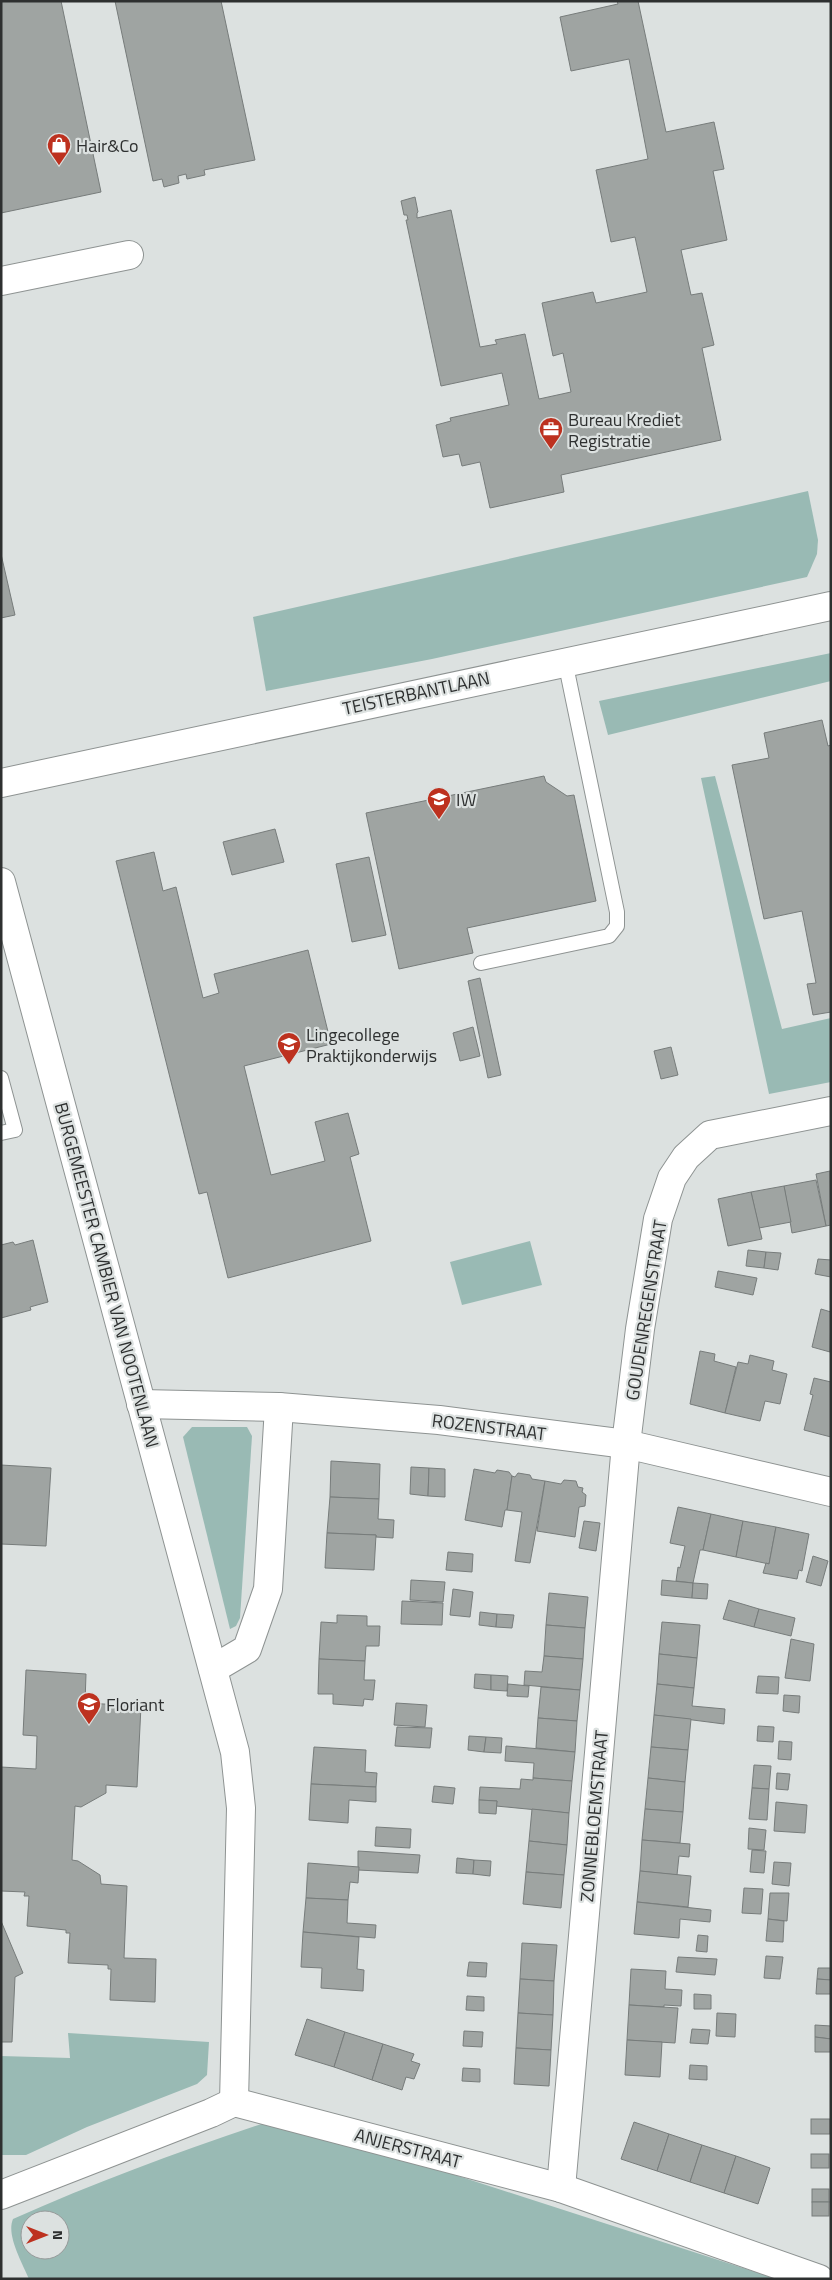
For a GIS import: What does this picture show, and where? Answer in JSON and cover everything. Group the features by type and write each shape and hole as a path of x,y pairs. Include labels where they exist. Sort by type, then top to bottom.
{"street":[{"path":"1,280 129,254"},
{"name":"TEISTERBANTLAAN","path":"1,782 831,606"},
{"name":"BURGEMEESTER CAMBIER VAN NOOTENLAAN","path":"1,882 235,1752 241,1808 234,2102"},
{"name":"GOUDENREGENSTRAAT","path":"626,1444 640,1329 658,1219 672,1178 686,1157 710,1135 831,1111"},
{"name":"ROZENSTRAAT","path":"141,1404 279,1407 439,1420 626,1444 831,1492"},
{"path":"213,1669 247,1649 268,1589 279,1407"},
{"name":"ZONNEBLOEMSTRAAT","path":"561,2188 626,1444"},
{"path":"1,2195 211,2113 234,2102"},
{"name":"ANJERSTRAAT","path":"234,2102 561,2188 818,2279"}],"lane":[{"path":"481,963 609,936 617,926 617,912 566,661"},
{"path":"1,1078 14,1130 1,1133"}],"green space":[{"path":"808,491 818,540 817,554 807,577 432,659 266,691 253,617"},
{"path":"831,653 831,681 608,735 599,701"},
{"path":"715,776 782,1029 831,1018 831,1082 769,1094 701,778"},
{"path":"530,1241 542,1285 462,1305 450,1262"},
{"path":"192,1427 247,1427 252,1436 240,1618 236,1626 230,1629 183,1437"},
{"path":"68,2033 209,2042 207,2075 197,2084 87,2127 26,2155 1,2155 1,2056 70,2058"},
{"path":"279,2118 777,2279 29,2279 20,2260 70,2260 70,2210 34,2210 178,2153"},
{"path":"20,2216 20,2259 13,2241 11,2225 13,2219"}],"building":[{"path":"1,1 61,1 101,192 1,213"},
{"path":"115,1 221,1 255,160 204,170 205,175 187,179 186,174 178,176 179,183 164,187 162,179 153,181"},
{"path":"617,1 638,1 666,132 714,122 724,169 713,171 727,240 681,250 691,295 702,293 714,345 702,348 721,440 561,475 564,492 490,508 480,462 462,466 459,454 443,457 436,425 451,421 450,418 509,405 502,373 441,386 406,220 408,220 407,215 404,215 401,201 415,197 418,212 417,218 451,210 480,347 497,344 495,340 525,334 539,399 571,392 563,353 553,356 542,303 593,292 596,303 647,292 635,237 611,242 596,170 648,159 629,59 571,71 560,17 618,4"},
{"path":"1,554 15,615 1,618"},
{"path":"822,720 828,746 831,745 831,1012 813,1015 807,984 816,983 802,911 764,919 732,765 769,758 764,733"},
{"path":"544,776 546,782 567,796 574,795 596,901 467,928 473,953 399,969 366,813"},
{"path":"275,829 284,862 232,875 223,842"},
{"path":"154,852 163,891 176,887 203,998 219,993 214,974 308,950 331,1044 244,1066 271,1175 325,1161 315,1122 348,1113 359,1154 350,1157 371,1241 228,1278 207,1192 199,1194 116,861"},
{"path":"369,857 386,935 352,942 336,864"},
{"path":"480,978 501,1075 488,1078 468,981"},
{"path":"473,1027 480,1056 460,1061 453,1033"},
{"path":"671,1047 678,1075 661,1079 654,1051"},
{"path":"830,1171 831,1225 826,1226 816,1174"},
{"path":"816,1180 826,1226 792,1233 784,1186"},
{"path":"784,1186 791,1222 759,1228 751,1192"},
{"path":"751,1192 762,1239 728,1246 718,1199"},
{"path":"33,1240 48,1302 30,1307 31,1310 1,1318 1,1245 13,1242 15,1245"},
{"path":"748,1250 766,1252 764,1268 746,1266"},
{"path":"766,1252 781,1253 778,1270 764,1268"},
{"path":"818,1259 831,1260 831,1277 815,1274"},
{"path":"718,1271 757,1278 753,1295 715,1287"},
{"path":"821,1309 831,1312 830,1352 812,1347"},
{"path":"700,1351 715,1354 714,1361 736,1367 725,1413 690,1404"},
{"path":"750,1355 774,1361 772,1370 787,1374 780,1404 765,1401 760,1421 725,1413 738,1362 748,1364"},
{"path":"814,1378 831,1382 831,1437 804,1430 813,1395 810,1394"},
{"path":"331,1461 380,1464 379,1499 330,1497"},
{"path":"1,1465 51,1468 46,1546 1,1544"},
{"path":"411,1467 429,1468 428,1496 410,1494"},
{"path":"429,1468 445,1469 445,1497 428,1496"},
{"path":"474,1469 495,1473 497,1470 509,1472 512,1476 507,1510 505,1510 502,1527 465,1520"},
{"path":"518,1473 530,1475 532,1479 545,1481 530,1563 515,1561 522,1512 507,1510 512,1476 515,1477"},
{"path":"564,1480 576,1481 578,1487 583,1488 582,1492 586,1495 585,1506 579,1507 575,1537 537,1531 545,1481 561,1484"},
{"path":"330,1497 379,1499 378,1519 394,1520 393,1538 376,1537 376,1535 327,1533"},
{"path":"678,1507 711,1514 703,1550 700,1550 693,1583 676,1581 678,1567 680,1568 685,1546 670,1543"},
{"path":"711,1514 743,1521 736,1557 703,1550"},
{"path":"584,1521 600,1523 596,1551 579,1548"},
{"path":"743,1521 776,1527 769,1564 736,1557"},
{"path":"776,1527 809,1534 802,1571 799,1570 797,1579 763,1573 766,1563 769,1564"},
{"path":"327,1533 376,1535 374,1570 325,1568"},
{"path":"448,1552 473,1554 472,1572 446,1570"},
{"path":"813,1556 828,1561 821,1586 806,1582"},
{"path":"411,1580 445,1582 443,1602 410,1600"},
{"path":"662,1580 693,1583 692,1598 661,1595"},
{"path":"693,1583 708,1584 707,1599 692,1598"},
{"path":"453,1589 473,1592 470,1617 450,1615"},
{"path":"549,1593 588,1597 585,1628 546,1625"},
{"path":"729,1600 759,1609 754,1627 723,1619"},
{"path":"402,1601 443,1603 442,1625 401,1624"},
{"path":"759,1609 795,1618 791,1636 754,1627"},
{"path":"480,1612 497,1614 496,1627 479,1625"},
{"path":"497,1614 514,1615 512,1628 496,1627"},
{"path":"337,1615 367,1616 367,1626 380,1626 379,1646 366,1646 365,1661 319,1659 321,1622 337,1623"},
{"path":"662,1622 700,1625 697,1658 659,1654"},
{"path":"546,1625 585,1628 583,1659 544,1656"},
{"path":"791,1639 814,1644 810,1681 785,1678"},
{"path":"659,1654 697,1658 694,1688 657,1684"},
{"path":"544,1656 583,1659 580,1690 524,1685 525,1671 542,1672"},
{"path":"319,1659 365,1661 364,1680 375,1680 373,1700 364,1699 363,1706 333,1704 333,1694 318,1694"},
{"path":"26,1670 86,1674 85,1703 141,1706 137,1787 106,1785 106,1793 81,1807 75,1806 72,1860 78,1861 100,1875 101,1884 127,1886 124,1958 156,1959 155,2002 110,2000 111,1969 108,1969 108,1965 68,1963 70,1933 66,1933 66,1930 27,1926 29,1896 24,1896 25,1892 1,1891 1,1767 36,1769 37,1736 23,1735"},
{"path":"475,1674 491,1675 491,1690 474,1688"},
{"path":"491,1675 508,1676 507,1691 491,1690"},
{"path":"758,1676 779,1677 778,1694 756,1693"},
{"path":"508,1684 529,1686 528,1697 507,1696"},
{"path":"657,1684 694,1688 692,1706 725,1709 724,1724 654,1715"},
{"path":"541,1687 580,1690 577,1721 538,1718"},
{"path":"784,1695 800,1696 799,1713 783,1711"},
{"path":"396,1703 427,1705 425,1727 394,1725"},
{"path":"654,1715 691,1719 688,1750 651,1747"},
{"path":"538,1718 577,1721 575,1752 536,1748"},
{"path":"758,1726 774,1727 773,1742 757,1741"},
{"path":"397,1727 432,1728 430,1748 395,1746"},
{"path":"469,1736 486,1737 484,1752 468,1750"},
{"path":"486,1737 502,1738 501,1753 484,1752"},
{"path":"779,1741 792,1742 791,1760 778,1759"},
{"path":"506,1746 575,1752 572,1781 533,1778 534,1763 505,1761"},
{"path":"314,1747 366,1750 365,1772 377,1773 376,1787 311,1784"},
{"path":"651,1747 688,1750 685,1782 648,1778"},
{"path":"754,1765 771,1766 769,1789 752,1788"},
{"path":"777,1773 790,1774 788,1790 776,1789"},
{"path":"533,1778 572,1781 569,1813 496,1806 497,1801 479,1800 480,1787 520,1789 521,1779 533,1780"},
{"path":"648,1778 685,1782 683,1812 645,1809"},
{"path":"311,1784 376,1787 376,1802 349,1800 348,1823 309,1820"},
{"path":"434,1786 455,1788 453,1804 432,1802"},
{"path":"752,1788 769,1789 767,1820 749,1819"},
{"path":"479,1800 497,1801 496,1814 479,1813"},
{"path":"776,1802 807,1805 805,1833 774,1831"},
{"path":"532,1809 569,1813 567,1845 529,1841"},
{"path":"645,1809 683,1812 680,1843 642,1840"},
{"path":"376,1827 411,1829 410,1848 375,1846"},
{"path":"749,1828 766,1830 764,1850 748,1849"},
{"path":"642,1840 690,1844 689,1857 679,1856 677,1875 640,1871"},
{"path":"529,1841 567,1845 564,1875 526,1872"},
{"path":"752,1850 766,1851 764,1873 750,1872"},
{"path":"358,1851 420,1855 418,1873 358,1870"},
{"path":"457,1858 474,1860 473,1874 456,1873"},
{"path":"474,1860 491,1861 490,1876 473,1874"},
{"path":"774,1862 791,1863 789,1886 772,1884"},
{"path":"308,1863 359,1867 358,1883 350,1882 348,1900 306,1898"},
{"path":"640,1871 691,1876 688,1907 637,1902"},
{"path":"526,1872 564,1875 561,1908 523,1904"},
{"path":"744,1888 763,1889 761,1914 742,1913"},
{"path":"770,1893 789,1893 787,1921 768,1919"},
{"path":"306,1898 348,1900 347,1923 376,1925 375,1938 303,1932"},
{"path":"637,1902 711,1910 710,1922 680,1919 679,1938 634,1934"},
{"path":"768,1919 784,1921 783,1942 766,1941"},
{"path":"1,1921 23,1973 15,1977 12,2042 1,2042"},
{"path":"303,1932 359,1937 357,1969 364,1970 363,1991 321,1988 322,1968 301,1967"},
{"path":"698,1935 708,1936 707,1952 696,1951"},
{"path":"522,1943 557,1945 554,1981 520,1979"},
{"path":"766,1956 783,1957 780,1979 764,1978"},
{"path":"678,1957 717,1959 715,1975 676,1972"},
{"path":"469,1962 487,1963 486,1977 467,1976"},
{"path":"818,1968 831,1968 831,1980 817,1979"},
{"path":"631,1969 666,1971 665,1989 682,1990 681,2006 629,2005"},
{"path":"520,1979 554,1981 553,2015 518,2013"},
{"path":"817,1979 831,1980 831,1994 816,1994"},
{"path":"694,1994 711,1995 711,2009 694,2009"},
{"path":"467,1996 484,1997 484,2011 466,2010"},
{"path":"629,2005 678,2008 675,2043 627,2040"},
{"path":"518,2013 553,2015 551,2050 516,2048"},
{"path":"717,2013 736,2014 735,2037 716,2036"},
{"path":"307,2019 345,2032 334,2067 295,2055"},
{"path":"815,2025 831,2026 831,2039 815,2037"},
{"path":"692,2029 710,2030 708,2044 690,2043"},
{"path":"464,2031 483,2032 482,2047 463,2046"},
{"path":"345,2032 383,2044 372,2080 334,2067"},
{"path":"815,2037 831,2039 831,2052 815,2052"},
{"path":"627,2040 662,2042 660,2077 625,2075"},
{"path":"383,2044 414,2054 411,2061 420,2064 414,2079 406,2077 402,2090 372,2080"},
{"path":"516,2048 551,2050 549,2086 514,2084"},
{"path":"690,2065 707,2066 707,2080 689,2079"},
{"path":"463,2068 480,2069 480,2082 462,2081"},
{"path":"811,2119 830,2119 830,2134 811,2134"},
{"path":"634,2122 669,2134 657,2171 621,2159"},
{"path":"669,2134 702,2145 690,2182 657,2171"},
{"path":"702,2145 736,2156 724,2193 690,2182"},
{"path":"811,2154 829,2154 829,2168 811,2168"},
{"path":"736,2156 770,2168 758,2204 724,2193"},
{"path":"812,2189 829,2189 829,2202 812,2202"},
{"path":"812,2202 829,2202 829,2216 812,2216"}],"place":[{"name":"Hair&Co","path":"59,166"},
{"name":"Bureau Krediet Registratie","path":"551,450"},
{"name":"IW","path":"439,820"},
{"name":"Lingecollege Praktijkonderwijs","path":"289,1065"},
{"name":"Floriant","path":"89,1725"}]}
